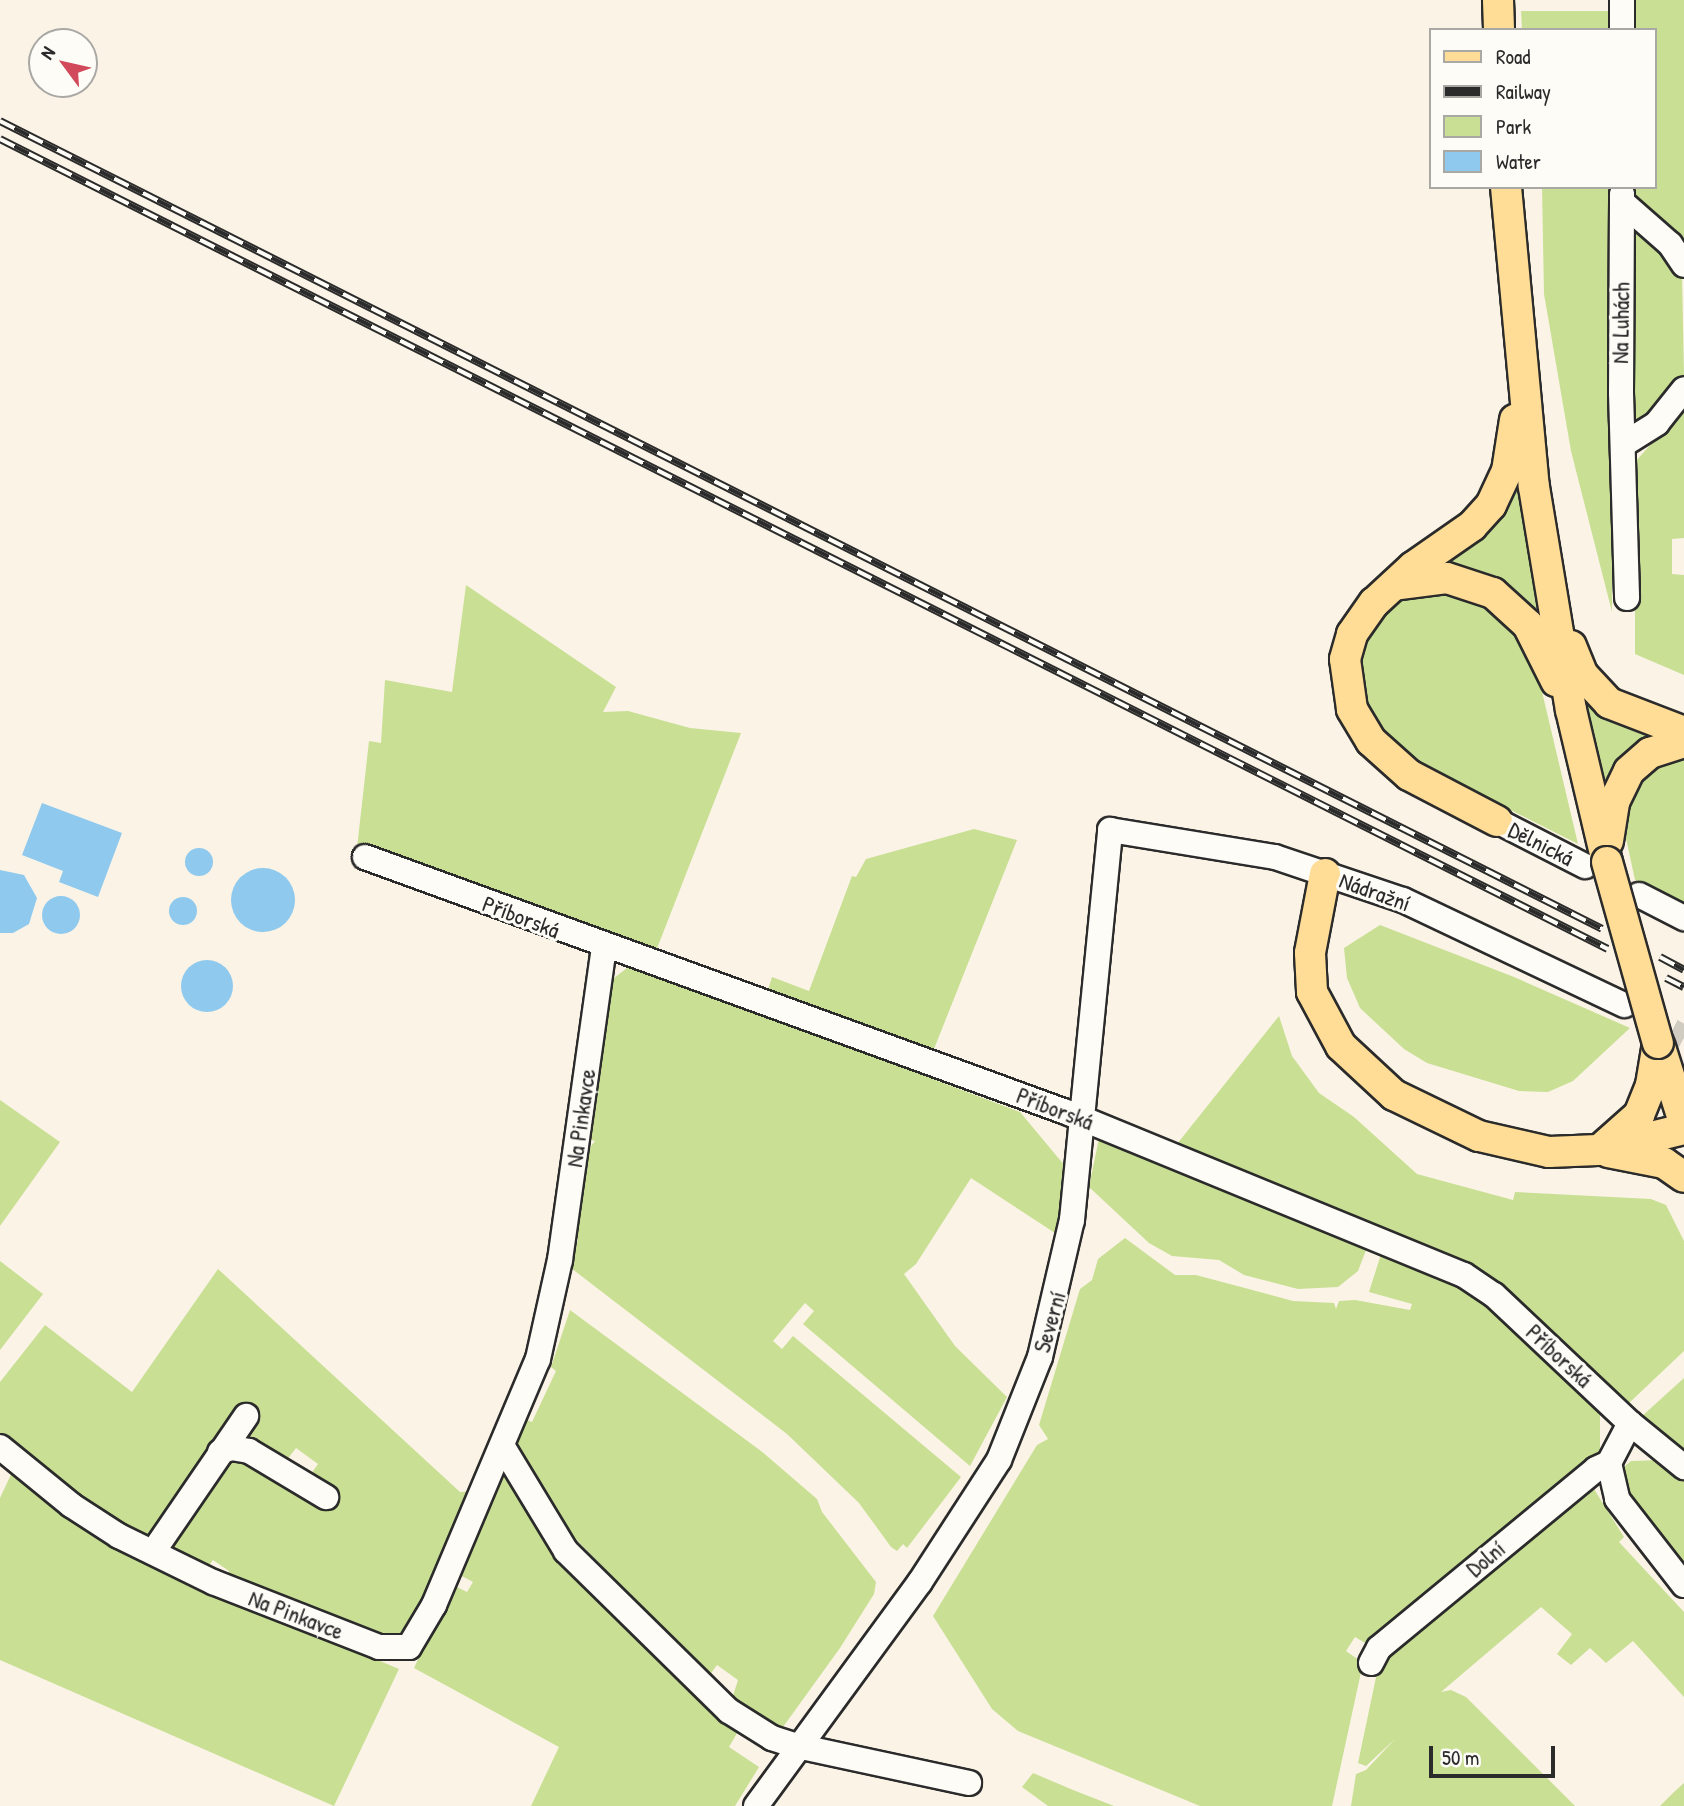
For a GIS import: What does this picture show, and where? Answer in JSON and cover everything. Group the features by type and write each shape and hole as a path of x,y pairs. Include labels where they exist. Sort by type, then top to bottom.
{"main road":[{"path":"1498,0 1499,28"},
{"path":"1506,189 1520,364 1550,590 1595,864 1684,1122"},
{"path":"1497,821 1425,784 1387,757 1352,709 1344,672 1347,646 1364,612 1393,585 1472,526 1496,497 1513,441 1520,364"},
{"path":"1393,585 1460,580 1503,599 1528,625 1571,710"},
{"path":"1550,590 1578,665 1591,686 1620,709 1684,732"},
{"path":"1595,864 1625,777 1650,753 1684,742"},
{"path":"1325,874 1316,909 1309,979 1328,1027 1358,1064 1414,1107 1479,1136 1549,1152 1598,1150 1684,1129"},
{"path":"1598,1150 1639,1115 1658,1043"},
{"path":"1598,1150 1664,1163 1684,1178"}],"street":[{"path":"1622,0 1622,28"},
{"name":"Na Luhách","path":"1622,195 1670,244 1684,265"},
{"name":"Na Luhách","path":"1622,195 1627,598"},
{"path":"1624,444 1657,423 1684,389"},
{"name":"Dělnická","path":"1497,821 1595,864"},
{"name":"Nádražní","path":"1110,830 1208,843 1325,874 1412,904 1624,1006"},
{"name":"Severní","path":"756,1806 797,1746 920,1582 999,1460 1041,1357 1068,1243 1110,830"},
{"name":"Příborská","path":"365,857 604,947 1081,1119 1464,1275 1494,1294 1630,1423 1684,1467"},
{"path":"1639,895 1684,918"},
{"name":"Na Pinkavce","path":"0,1447 89,1518 153,1552 251,1598 379,1647 402,1650 416,1641 503,1447 538,1359 560,1261 604,947"},
{"path":"153,1552 246,1416"},
{"name":"Dolní","path":"1371,1663 1379,1648 1596,1469 1609,1463 1630,1423"},
{"path":"503,1447 575,1559 729,1711 772,1738 797,1746 969,1783"},
{"path":"220,1452 231,1448 249,1451 326,1497"},
{"path":"1609,1463 1617,1499 1684,1585"}],"green space":[{"path":"1632,0 1684,0 1684,248 1633,200 1633,189 1656,189 1656,28 1632,28"},
{"path":"1521,11 1614,11 1614,28 1522,28"},
{"path":"1542,189 1614,189 1612,612 1571,451 1544,294"},
{"path":"1632,224 1645,230 1682,275 1684,375 1670,402 1628,428"},
{"path":"1684,407 1684,538 1672,539 1672,574 1684,575 1684,675 1635,654 1635,462"},
{"path":"1515,473 1535,592 1537,619 1436,561"},
{"path":"466,585 616,687 603,712 628,711 690,728 741,733 656,951 357,848 369,741 381,743 385,680 452,692"},
{"path":"1446,588 1506,615 1535,662 1578,844 1417,763 1382,732 1365,704 1359,661 1364,640 1383,612 1403,597"},
{"path":"1587,698 1658,736 1603,789 1583,699"},
{"path":"1684,753 1684,903 1635,880 1622,820 1643,771"},
{"path":"974,829 1017,840 932,1054 767,993 772,977 809,991 852,876 856,877 866,859"},
{"path":"1380,925 1514,977 1630,1028 1573,1081 1548,1092 1519,1091 1427,1063 1404,1049 1360,1008 1347,978 1344,948"},
{"path":"631,965 1020,1112 1065,1166 1058,1235 971,1178 916,1264 904,1274 955,1346 1007,1397 970,1466 803,1324 814,1311 805,1303 773,1341 782,1349 793,1336 961,1477 907,1548 903,1544 897,1551 891,1547 859,1503 787,1434 567,1265 569,1250 576,1248 578,1239 573,1233 584,1155 595,1141 584,1138 610,981"},
{"path":"1279,1016 1292,1056 1319,1093 1354,1117 1417,1174 1513,1200 1515,1192 1651,1199 1666,1205 1684,1241 1684,1351 1628,1404 1506,1290 1177,1144"},
{"path":"0,1100 60,1142 0,1226"},
{"path":"1099,1138 1368,1245 1358,1271 1338,1287 1298,1289 1244,1275 1219,1260 1172,1256 1149,1243 1089,1187"},
{"path":"1125,1238 1175,1275 1196,1275 1293,1301 1334,1303 1336,1309 1339,1301 1355,1300 1410,1310 1412,1304 1369,1292 1382,1251 1477,1293 1600,1407 1600,1456 1372,1647 1355,1637 1346,1651 1363,1663 1332,1806 1200,1806 1018,1731 992,1709 933,1616 1037,1445 1048,1439 1039,1425 1080,1289 1092,1280 1098,1259"},
{"path":"0,1261 43,1294 0,1350"},
{"path":"218,1269 460,1492 479,1491 416,1628 393,1642 228,1579 229,1571 213,1560 208,1567 199,1566 167,1543 229,1454 308,1478 318,1464 296,1448 286,1461 234,1440 150,1544 63,1492 0,1434 0,1382 45,1325 132,1392"},
{"path":"570,1310 761,1451 817,1499 822,1512 876,1582 874,1594 840,1648 783,1727 771,1728 731,1702 738,1680 717,1665 709,1676 565,1528 517,1443 527,1420 532,1422 556,1371 551,1367"},
{"path":"1684,1378 1684,1452 1641,1417"},
{"path":"1661,1460 1684,1479 1684,1574 1632,1512 1620,1470 1631,1461"},
{"path":"14,1468 321,1636 399,1669 334,1806 0,1660 0,1498"},
{"path":"511,1474 740,1728 729,1747 759,1767 735,1806 531,1806 559,1747 414,1668 453,1585 467,1592 473,1582 458,1574 503,1476"},
{"path":"1589,1481 1624,1537 1619,1542 1684,1612 1684,1697 1633,1641 1606,1663 1590,1648 1571,1665 1557,1654 1572,1634 1541,1607 1441,1692 1451,1690 1466,1697 1575,1806 1351,1806 1356,1774 1366,1770 1395,1739 1366,1766 1358,1763 1379,1663"},
{"path":"1033,1773 1114,1806 1048,1806 1022,1787"},
{"path":"1684,1783 1684,1806 1660,1806 1674,1792"}],"water":[{"path":"42,803 122,833 98,897 59,882 63,871 22,855"},
{"path":"199,848 209,852 213,862 209,872 199,876 189,872 185,862 189,852"},
{"path":"257,868 269,868 286,877 293,888 293,912 286,923 269,932 257,932 245,927 236,918 231,906 231,894 236,882 245,873"},
{"path":"0,870 24,875 37,898 29,924 13,933 0,933"},
{"path":"61,896 74,902 80,915 74,928 61,934 48,928 42,915 48,902"},
{"path":"183,897 193,901 197,911 193,921 183,925 173,921 169,911 173,901"},
{"path":"207,960 226,967 233,986 226,1005 207,1012 188,1005 181,986 188,967"}],"tunnel":[{"path":"1640,1014 1684,1037"}],"railway":[{"path":"0,121 1602,929"},
{"path":"0,139 1608,949"},
{"path":"1660,957 1684,970"},
{"path":"1666,978 1684,987"}]}
